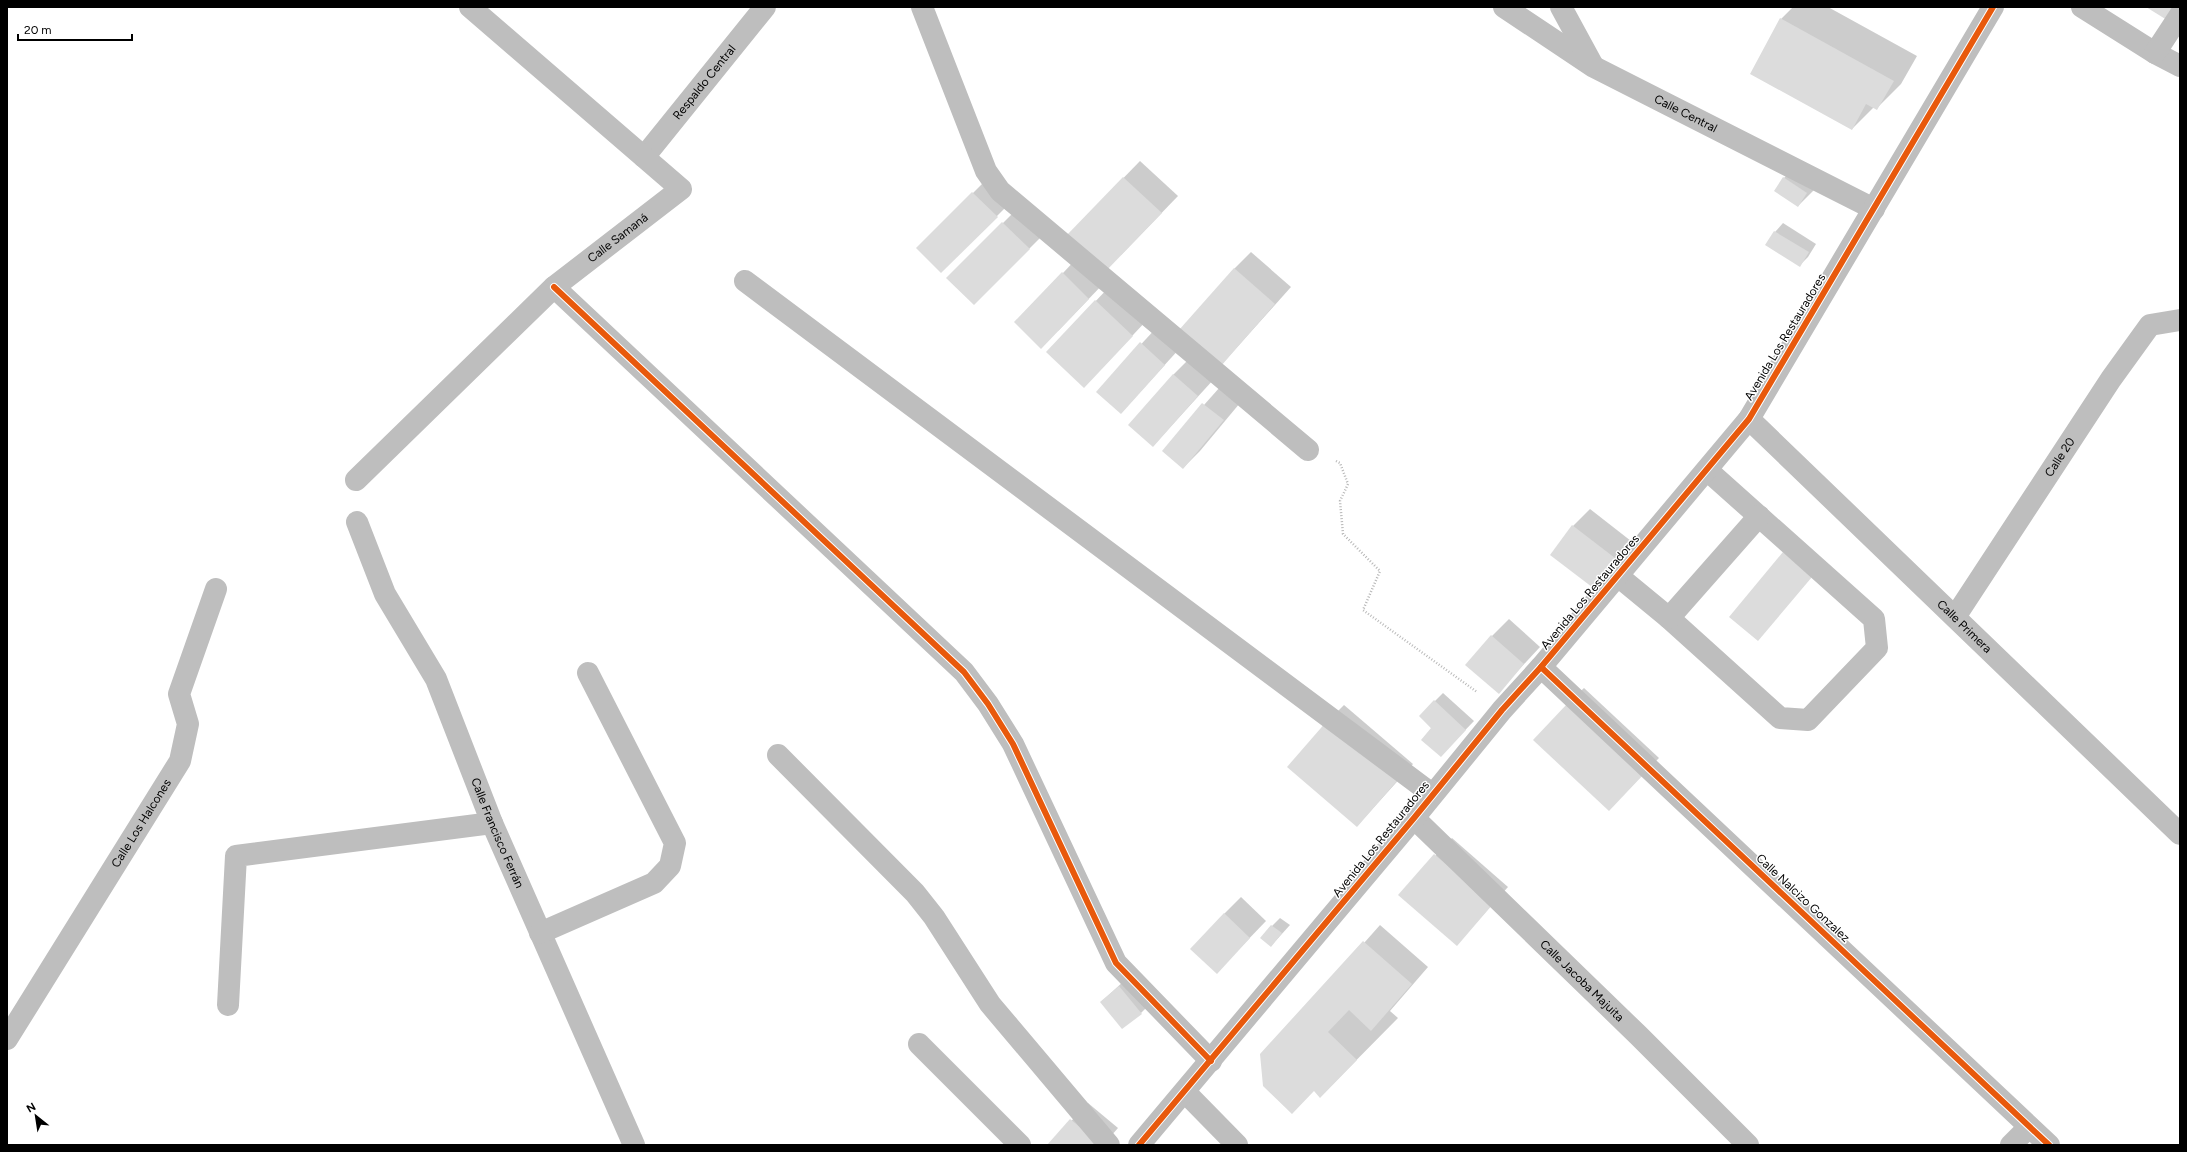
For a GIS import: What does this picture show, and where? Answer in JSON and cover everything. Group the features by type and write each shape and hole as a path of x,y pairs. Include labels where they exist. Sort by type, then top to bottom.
{"street":[{"name":"Calle Samaná","path":"356,480 554,287 681,189 470,7"},
{"name":"Respaldo Central","path":"644,157 765,7"},
{"path":"922,7 986,171 1000,191 1308,450"},
{"name":"Calle Central","path":"1504,7 1594,67 1874,209"},
{"path":"1561,7 1594,67"},
{"name":"Avenida Los Restauradores","path":"1139,1145 1414,818 1432,794 1502,710 1541,667 1749,419 1993,7"},
{"path":"2082,7 2155,53 2180,66"},
{"path":"2155,53 2180,15"},
{"path":"745,281 1432,794"},
{"path":"554,287 964,672 988,704 1013,744 1116,963 1211,1061"},
{"name":"Calle 20","path":"1954,617 2111,379 2150,325 2180,320"},
{"name":"Calle Primera","path":"1749,419 2180,834"},
{"path":"1618,576 1669,618 1780,718 1808,720 1877,648 1874,619 1707,470"},
{"path":"1669,618 1759,516"},
{"name":"Calle Francisco Ferrán","path":"357,522 385,594 436,679 492,823 634,1145"},
{"name":"Calle Los Halcones","path":"7,1039 180,761 188,724 180,694 216,589"},
{"name":"Calle Nalcizo Gonzalez","path":"1541,667 2049,1145"},
{"path":"540,933 654,883 670,866 675,843 588,672"},
{"path":"778,755 915,893 934,917 990,1004 1109,1145"},
{"name":"Calle Jacoba Majuita","path":"1414,818 1638,1034 1748,1145"},
{"path":"228,1005 236,856 492,823"},
{"path":"919,1044 1020,1145"},
{"path":"1185,1092 1237,1145"},
{"path":"2011,1145 2030,1127"}],"path":[{"path":"1308,450 1340,462 1348,484 1340,501 1343,534 1380,571 1363,610 1502,710"}],"building":[{"path":"2146,7 2175,7 2167,20"},
{"path":"1780,18 1894,81 1877,110 1866,104 1852,130 1750,74"},
{"path":"1123,177 1162,213 1104,273 1066,236"},
{"path":"1783,177 1807,193 1798,207 1774,191"},
{"path":"972,192 998,217 941,273 916,248"},
{"path":"1002,222 1030,249 974,305 946,278"},
{"path":"1774,231 1809,252 1800,267 1765,245"},
{"path":"1234,268 1275,304 1221,366 1179,330"},
{"path":"1062,272 1089,299 1041,349 1014,322"},
{"path":"1095,300 1133,336 1084,388 1046,352"},
{"path":"1140,342 1165,365 1121,414 1096,392"},
{"path":"1173,374 1198,396 1153,447 1128,425"},
{"path":"1202,403 1224,420 1183,469 1162,451"},
{"path":"1572,525 1615,558 1592,587 1550,555"},
{"path":"1783,552 1812,577 1758,641 1729,617"},
{"path":"1491,635 1524,664 1499,694 1465,665"},
{"path":"1434,700 1466,730 1441,757 1421,740 1431,728 1419,716"},
{"path":"1567,704 1643,775 1609,811 1533,740"},
{"path":"1327,721 1397,781 1357,827 1287,767"},
{"path":"1434,854 1493,904 1457,946 1398,895"},
{"path":"1224,913 1250,938 1217,974 1190,949"},
{"path":"1271,925 1282,933 1271,947 1260,938"},
{"path":"1363,941 1412,984 1371,1031 1349,1010 1328,1032 1357,1060 1320,1098 1314,1091 1292,1114 1263,1086 1260,1054"},
{"path":"1119,986 1142,1014 1122,1029 1100,1002"},
{"path":"1070,1119 1102,1145 1047,1145"}],"cycle path":[{"path":"1139,1145 1414,818 1502,710 1541,667 1749,419 1993,7"},
{"path":"554,287 964,672 988,704 1013,744 1116,963 1211,1061"},
{"path":"1541,667 2049,1145"}]}
